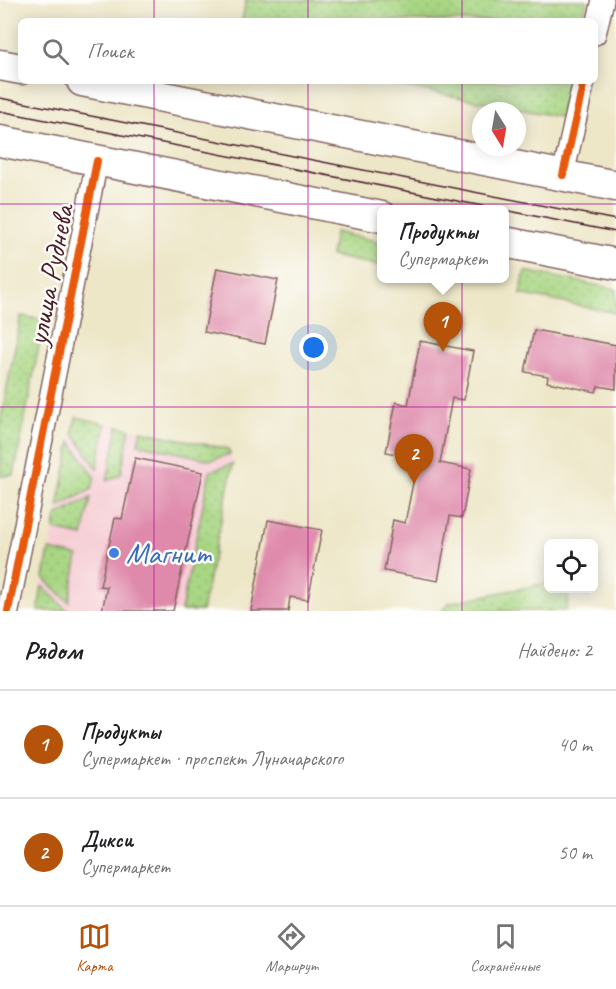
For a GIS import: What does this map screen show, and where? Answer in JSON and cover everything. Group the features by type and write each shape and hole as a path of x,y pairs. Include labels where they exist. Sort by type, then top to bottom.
{"main road":[{"path":"0,65 18,68"},
{"path":"97,84 616,186"},
{"path":"0,141 377,216"},
{"path":"509,243 616,264"}],"street":[{"path":"598,21 603,0"},
{"path":"563,175 583,84"},
{"name":"улица Руднева","path":"8,611 98,160"}],"shaded area":[{"path":"76,417 228,449 233,464 202,611 38,611"}],"green space":[{"path":"246,0 587,0 583,18 243,18"},
{"path":"391,84 567,84 560,117 526,110 526,102 483,102"},
{"path":"335,232 377,241 377,265 331,256"},
{"path":"525,271 616,289 616,313 520,294"},
{"path":"21,316 44,320 14,475 1,476 0,423"},
{"path":"76,417 106,424 97,468 73,433"},
{"path":"118,426 130,429 121,474 107,481"},
{"path":"141,431 228,449 230,454 211,460 138,444"},
{"path":"71,442 95,477 92,489 58,507"},
{"path":"233,464 202,611 181,611 210,471"},
{"path":"91,498 83,536 54,530 56,516"},
{"path":"49,550 78,556 69,602 44,578"},
{"path":"544,584 544,593 569,593 566,611 442,611 449,603"},
{"path":"42,586 67,610 67,611 38,611"}],"building":[{"path":"217,268 278,280 265,344 204,332"},
{"path":"534,330 616,345 616,389 598,386 596,392 547,382 548,376 525,372"},
{"path":"420,341 473,351 464,400 452,398 440,463 471,469 462,518 450,516 438,581 384,571 393,520 405,523 418,458 386,452 396,402 408,405"},
{"path":"135,458 203,472 173,611 102,611 107,587 100,586 115,518 122,519"},
{"path":"268,520 322,530 308,600 290,597 288,611 251,611"}],"tram line":[{"path":"0,98 616,220"},
{"path":"0,111 478,205"},
{"path":"509,211 616,232"}],"cycle path":[{"path":"563,175 583,84"},
{"path":"8,611 97,161"}],"place":[{"name":"Продукты","path":"443,352"},
{"name":"Дикси","path":"414,484"},
{"name":"Магнит","path":"114,553"}]}
